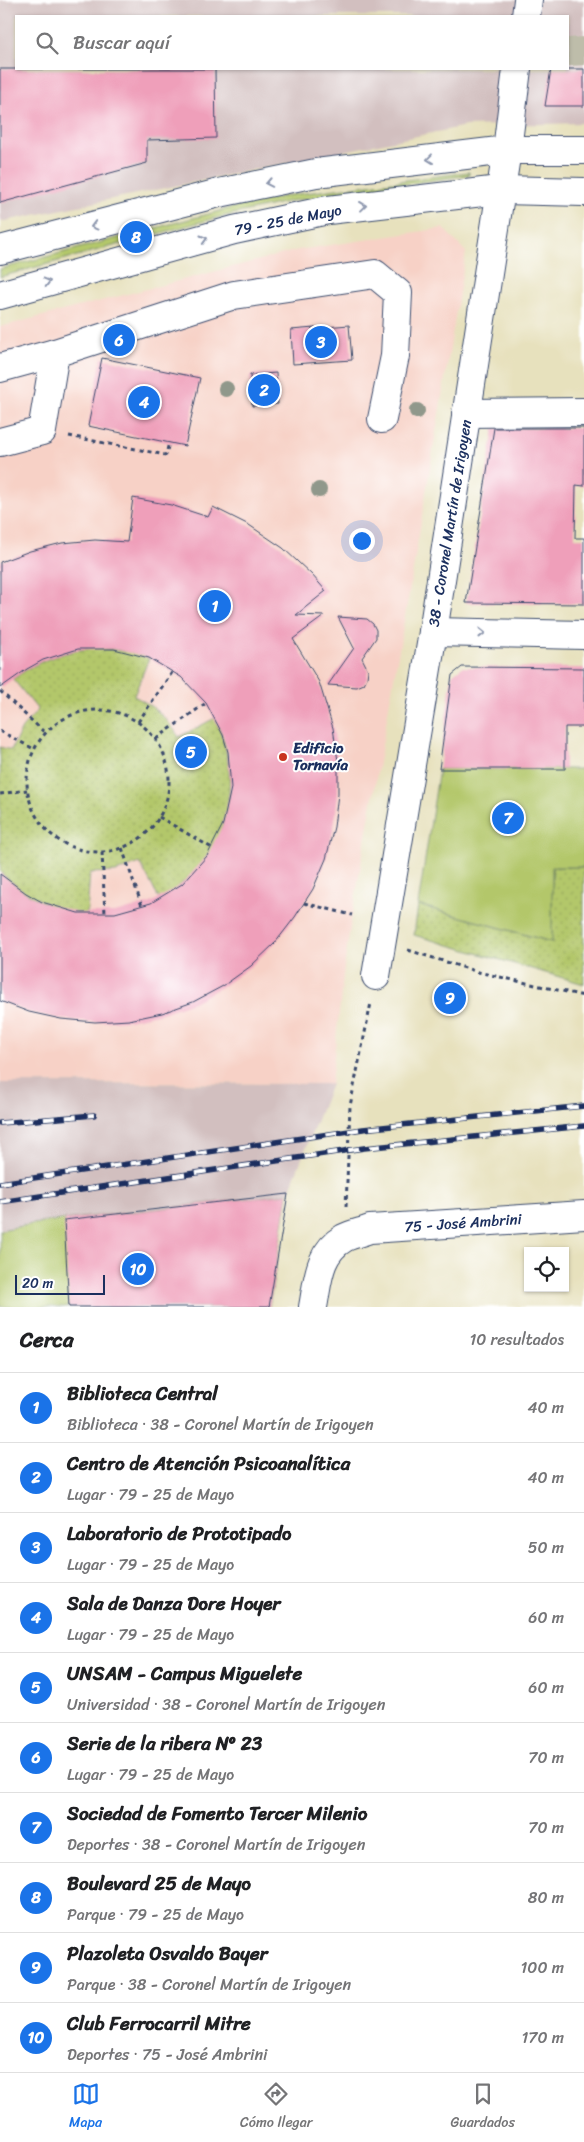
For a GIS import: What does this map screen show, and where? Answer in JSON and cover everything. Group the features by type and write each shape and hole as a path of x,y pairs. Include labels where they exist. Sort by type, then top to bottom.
{"street":[{"path":"526,15 528,0"},
{"name":"38 - Coronel Martín de Irigoyen","path":"376,976 433,632 507,150 517,70"},
{"path":"0,250 238,189 316,173 507,150 584,150"},
{"name":"79 - 25 de Mayo","path":"0,295 234,230 328,210 500,190 584,192"},
{"path":"0,368 55,353 234,295 375,274 398,293 394,356 382,419"},
{"path":"0,442 42,431 55,353"},
{"path":"466,413 584,412"},
{"path":"433,632 584,635"},
{"name":"75 - José Ambrini","path":"344,1238 370,1229 584,1215"},
{"path":"313,1307 321,1266 326,1252 344,1238"}],"path":[{"path":"42,431 166,455 169,442"},
{"path":"138,722 173,671"},
{"path":"0,692 45,733"},
{"path":"156,739 206,703"},
{"path":"87,711 116,712 138,722 156,739 165,756 169,785 165,804 159,817 143,836 122,848 102,852 77,850 52,836 34,814 27,790 28,767 34,749 45,733 68,716 87,711"},
{"path":"0,731 34,749"},
{"path":"0,794 27,790"},
{"path":"159,817 212,848"},
{"path":"122,848 142,906"},
{"path":"102,852 106,914"},
{"path":"304,903 352,915"},
{"path":"382,942 478,972 584,996"},
{"path":"344,1238 350,1106 376,976"}],"shaded area":[{"path":"0,0 584,0 584,123 466,126 0,222"},
{"path":"443,228 466,252 410,588 352,915 331,1084 0,1083 0,327 298,250"},
{"path":"0,1083 331,1084 288,1194 45,1222 0,1230"}],"green space":[{"path":"469,172 469,175 291,201 212,219 0,277 0,269 231,208 290,195"},
{"path":"96,648 132,652 149,658 134,696 160,713 179,737 215,718 224,744 229,770 229,795 224,820 215,843 201,865 182,883 159,899 140,863 116,872 90,873 87,914 63,909 40,900 19,888 0,872 0,747 11,750 22,728 38,710 13,679 52,657 73,651"},
{"path":"439,769 584,769 584,867 552,867 552,942 418,905"},
{"path":"552,867 584,867 584,984 414,935 418,905 551,942"},
{"path":"288,1194 269,1307 0,1307 0,1230 45,1222"}],"building":[{"path":"0,69 215,70 216,138 147,140 147,163 0,203"},
{"path":"584,69 584,106 545,106 551,70"},
{"path":"349,325 352,360 293,364 291,330"},
{"path":"102,358 200,378 185,446 88,426"},
{"path":"276,373 278,404 252,406 250,375"},
{"path":"494,428 584,428 584,486 576,485 575,538 584,538 584,604 466,603"},
{"name":"Edificio Tornavía","path":"133,498 171,505 208,517 213,507 249,525 283,548 326,591 296,615 324,616 293,639 319,682 333,728 338,761 338,794 334,827 326,859 313,889 295,917 275,943 251,966 223,986 193,1002 162,1013 129,1020 95,1022 61,1019 29,1012 0,1001 0,874 42,902 78,913 115,913 151,903 182,884 207,856 223,824 231,788 228,752 223,735 206,703 181,677 149,658 114,649 78,649 43,660 0,688 0,562 30,551 62,543 95,540 127,542"},
{"path":"338,617 367,619 376,630 376,638 362,658 368,670 367,678 364,684 357,687 328,685 354,648"},
{"path":"462,667 584,668 584,727 565,727 565,769 439,769 452,675"},
{"path":"288,1194 269,1307 69,1307 64,1220"}],"tunnel":[{"path":"569,52 584,51"}],"railway":[{"path":"0,1183 363,1129 584,1106"},
{"path":"0,1123 94,1115"},
{"path":"0,1202 364,1148 584,1126"}],"place":[{"name":"Boulevard 25 de Mayo","path":"136,237"},
{"name":"Serie de la ribera Nº 23","path":"119,340"},
{"name":"Laboratorio de Prototipado","path":"321,342"},
{"name":"Centro de Atención Psicoanalítica","path":"264,390"},
{"name":"Sala de Danza Dore Hoyer","path":"144,402"},
{"name":"Biblioteca Central","path":"215,606"},
{"name":"UNSAM - Campus Miguelete","path":"191,752"},
{"name":"Edificio Tornavía","path":"283,757"},
{"name":"Sociedad de Fomento Tercer Milenio","path":"508,818"},
{"name":"Plazoleta Osvaldo Bayer","path":"450,998"},
{"name":"Club Ferrocarril Mitre","path":"138,1269"}]}
